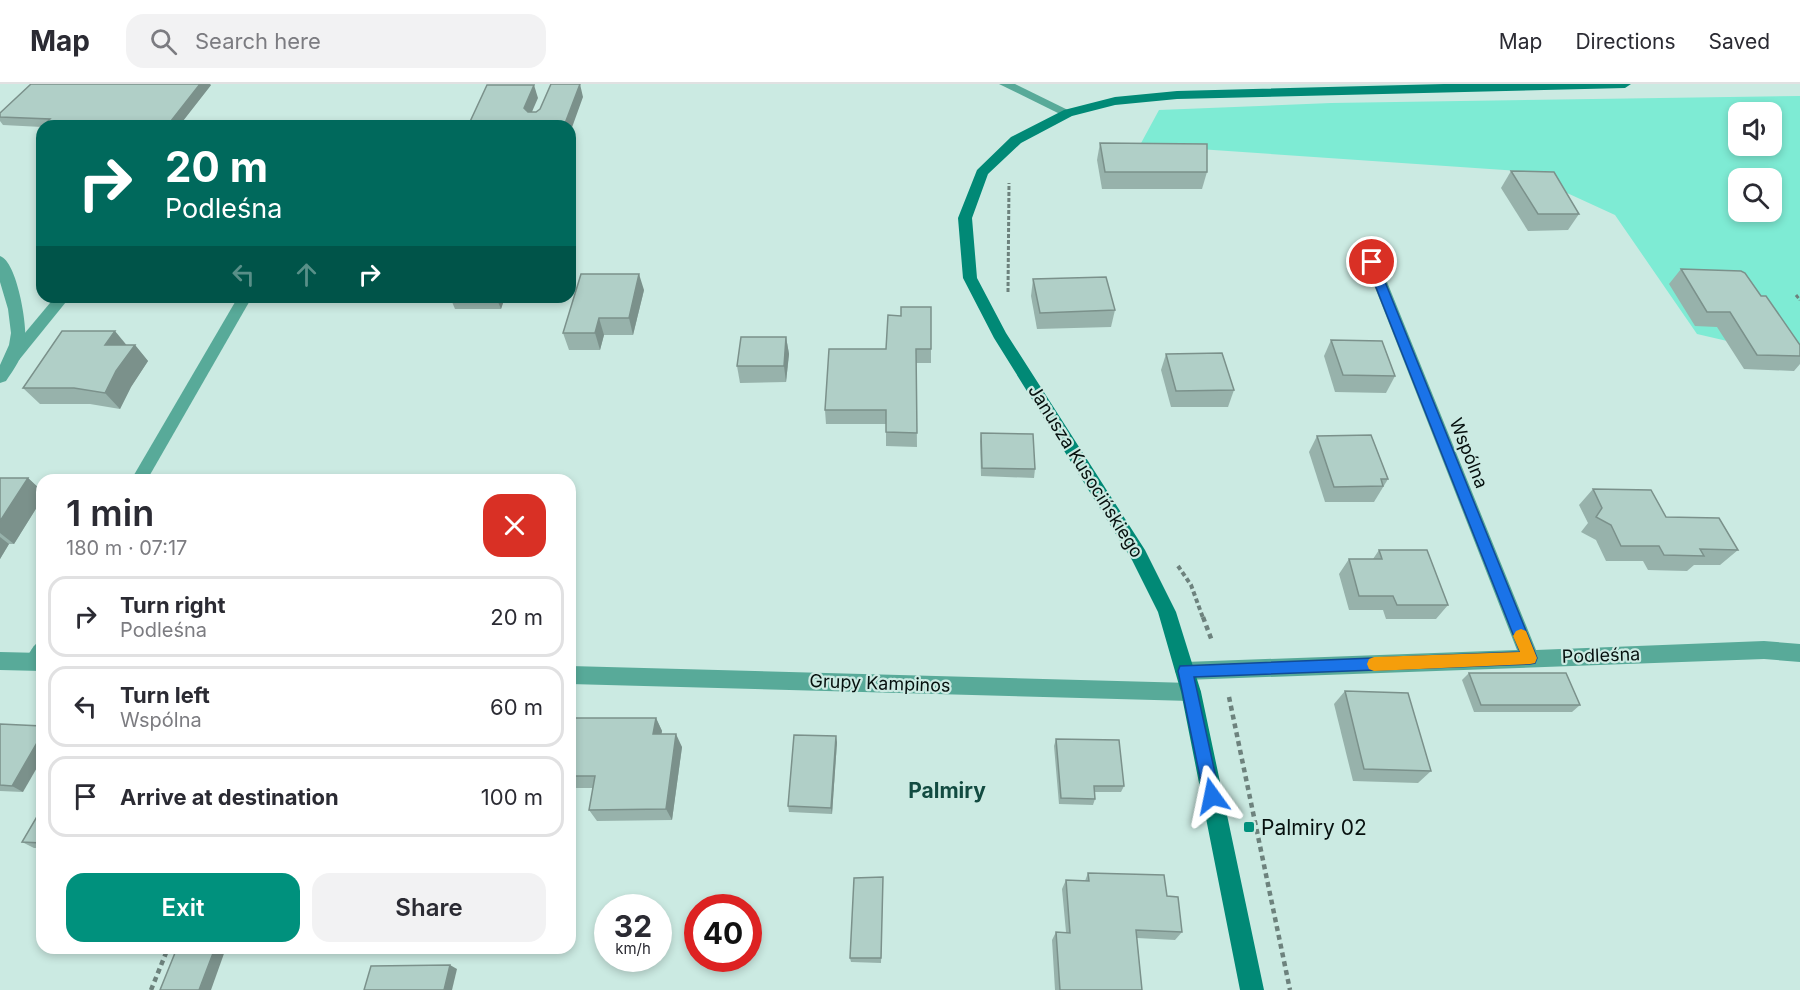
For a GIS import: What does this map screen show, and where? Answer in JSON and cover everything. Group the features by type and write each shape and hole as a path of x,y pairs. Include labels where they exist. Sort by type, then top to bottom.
{"street":[{"path":"1005,84 1068,113"},
{"name":"Janusza Kusocińskiego","path":"1252,990 1191,692 1167,612 1139,555 999,334 970,278 965,218 982,173 1016,140 1068,113 1115,101 1177,95 1625,84"},
{"path":"0,261 12,295 18,327 14,356 0,377"},
{"name":"Wspólna","path":"1372,262 1530,658"},
{"name":"Podleśna","path":"1185,671 1764,650 1800,653"},
{"path":"0,661 36,657"},
{"name":"Grupy Kampinos","path":"576,675 1191,692"}],"lane":[{"path":"14,356 58,303"},
{"path":"142,474 242,303"}],"path":[{"path":"1008,299 1010,173"},
{"path":"1797,295 1800,300"},
{"path":"1178,566 1191,585 1223,670 1290,990"},
{"path":"151,990 166,954"}],"green space":[{"path":"1800,96 1800,358 1697,334 1615,215 1519,171 1140,145 1159,110 1331,103"}],"building":[{"path":"31,84 200,84 172,120 49,120 0,117 0,113"},
{"path":"551,84 580,84 566,120 471,120 487,85 534,85 524,108 528,112 536,112 540,109"},
{"path":"1100,143 1207,144 1207,172 1105,172"},
{"path":"1511,171 1554,172 1579,214 1538,214"},
{"path":"1681,269 1745,273 1761,296 1766,296 1800,345 1800,356 1757,355 1730,312 1707,312"},
{"path":"581,274 639,274 629,318 599,318 595,333 563,333 572,303 576,303 576,290"},
{"path":"1106,277 1115,310 1040,313 1033,279"},
{"path":"901,307 931,307 931,349 916,349 917,433 886,432 886,410 825,410 829,349 886,349 888,315 901,316"},
{"path":"62,331 115,331 105,345 135,345 116,371 105,393 74,388 23,388"},
{"path":"741,337 786,337 784,366 737,366"},
{"path":"1331,340 1382,341 1395,376 1343,375"},
{"path":"1222,353 1234,390 1176,391 1166,354"},
{"path":"981,433 1033,434 1035,469 982,468"},
{"path":"1371,435 1388,479 1381,479 1383,486 1334,487 1317,436"},
{"path":"0,478 28,478 0,521"},
{"path":"1593,489 1651,490 1666,517 1719,518 1738,550 1700,549 1704,556 1664,555 1659,546 1621,546 1611,525 1596,517 1602,508"},
{"path":"1379,550 1427,550 1448,605 1397,605 1393,596 1359,596 1349,559 1382,559"},
{"path":"1469,673 1566,673 1580,705 1481,705"},
{"path":"1345,691 1408,693 1431,771 1364,769"},
{"path":"576,718 656,718 653,734 676,734 666,809 589,810 595,776 576,776"},
{"path":"0,724 36,726 36,744 12,786 0,785"},
{"path":"794,735 836,736 831,808 788,806"},
{"path":"1056,739 1119,740 1124,786 1094,786 1095,799 1061,798"},
{"path":"36,818 36,843 22,842"},
{"path":"1088,873 1164,875 1167,896 1178,897 1182,932 1136,930 1142,990 1060,990 1056,932 1070,933 1066,880 1089,881"},
{"path":"883,877 881,958 850,958 854,878"},
{"path":"175,954 213,954 199,990 160,990"},
{"path":"450,965 444,990 364,990 371,966"}],"slow traffic":[{"path":"1374,664 1530,658 1521,636"}],"place":[{"name":"Palmiry 02","path":"1249,827"}],"district":[{"name":"Palmiry","path":"947,790"}],"route":[{"path":"1212,796 1185,671 1530,658 1372,262"}]}
